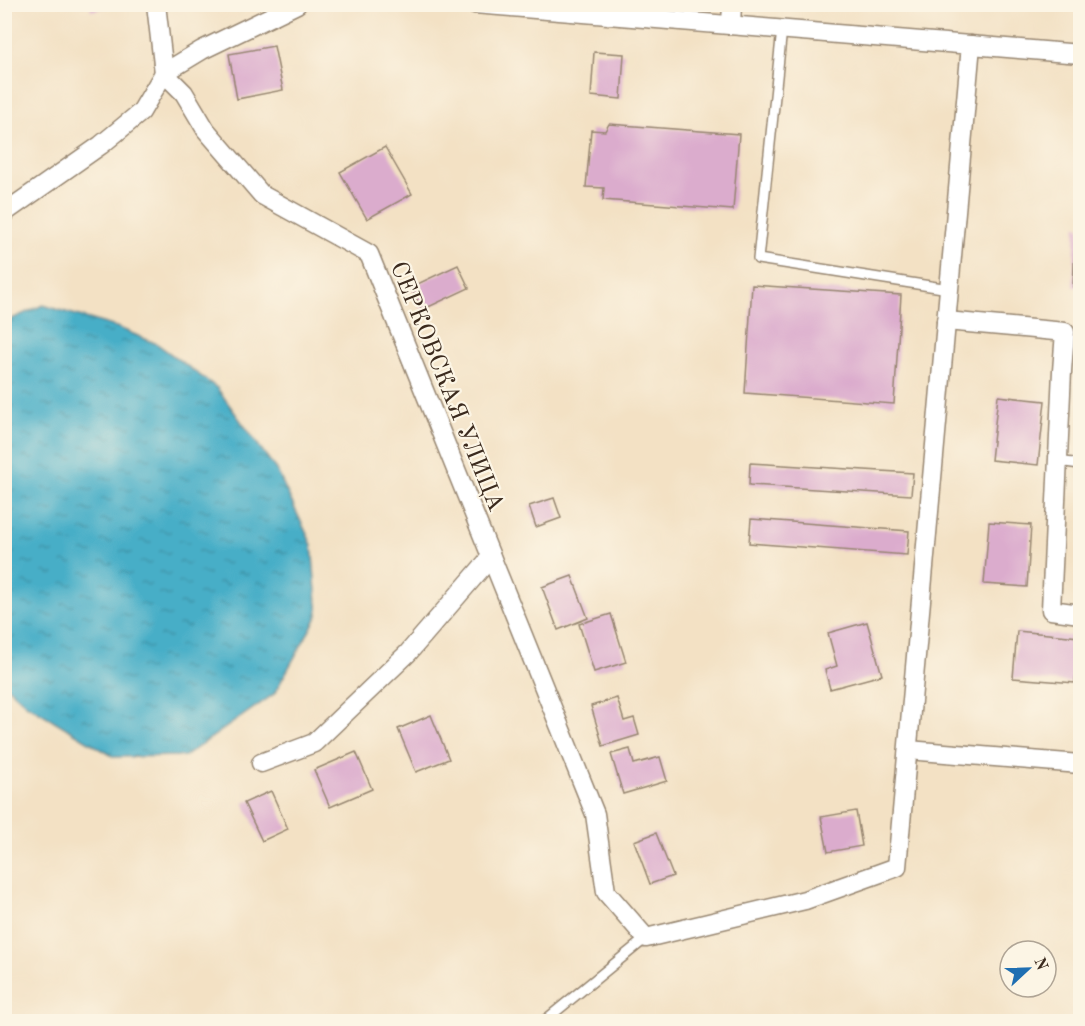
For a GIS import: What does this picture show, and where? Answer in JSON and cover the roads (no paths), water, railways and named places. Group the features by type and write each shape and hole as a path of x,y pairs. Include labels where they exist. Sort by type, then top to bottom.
{"street":[{"path":"156,4 164,73"},
{"path":"4,213 101,145 141,112 164,73 202,50 297,4"},
{"path":"474,4 1080,54"},
{"path":"731,25 732,4"},
{"path":"646,938 805,900 897,867 971,45"},
{"name":"СЕРКОВСКАЯ УЛИЦА","path":"164,73 184,93 206,130 262,195 369,254 595,814 606,892 646,938"},
{"path":"946,321 1073,332 1062,371 1052,610 1080,614"},
{"path":"261,763 314,743 408,653 491,558"},
{"path":"908,750 1080,764"}],"lane":[{"path":"782,30 758,259 949,289"},
{"path":"1058,461 1080,464"},
{"path":"543,1022 646,938"}],"water":[{"path":"43,305 119,328 157,344 217,388 277,471 312,545 318,615 274,694 185,756 114,757 26,704 5,685 5,322"}]}
